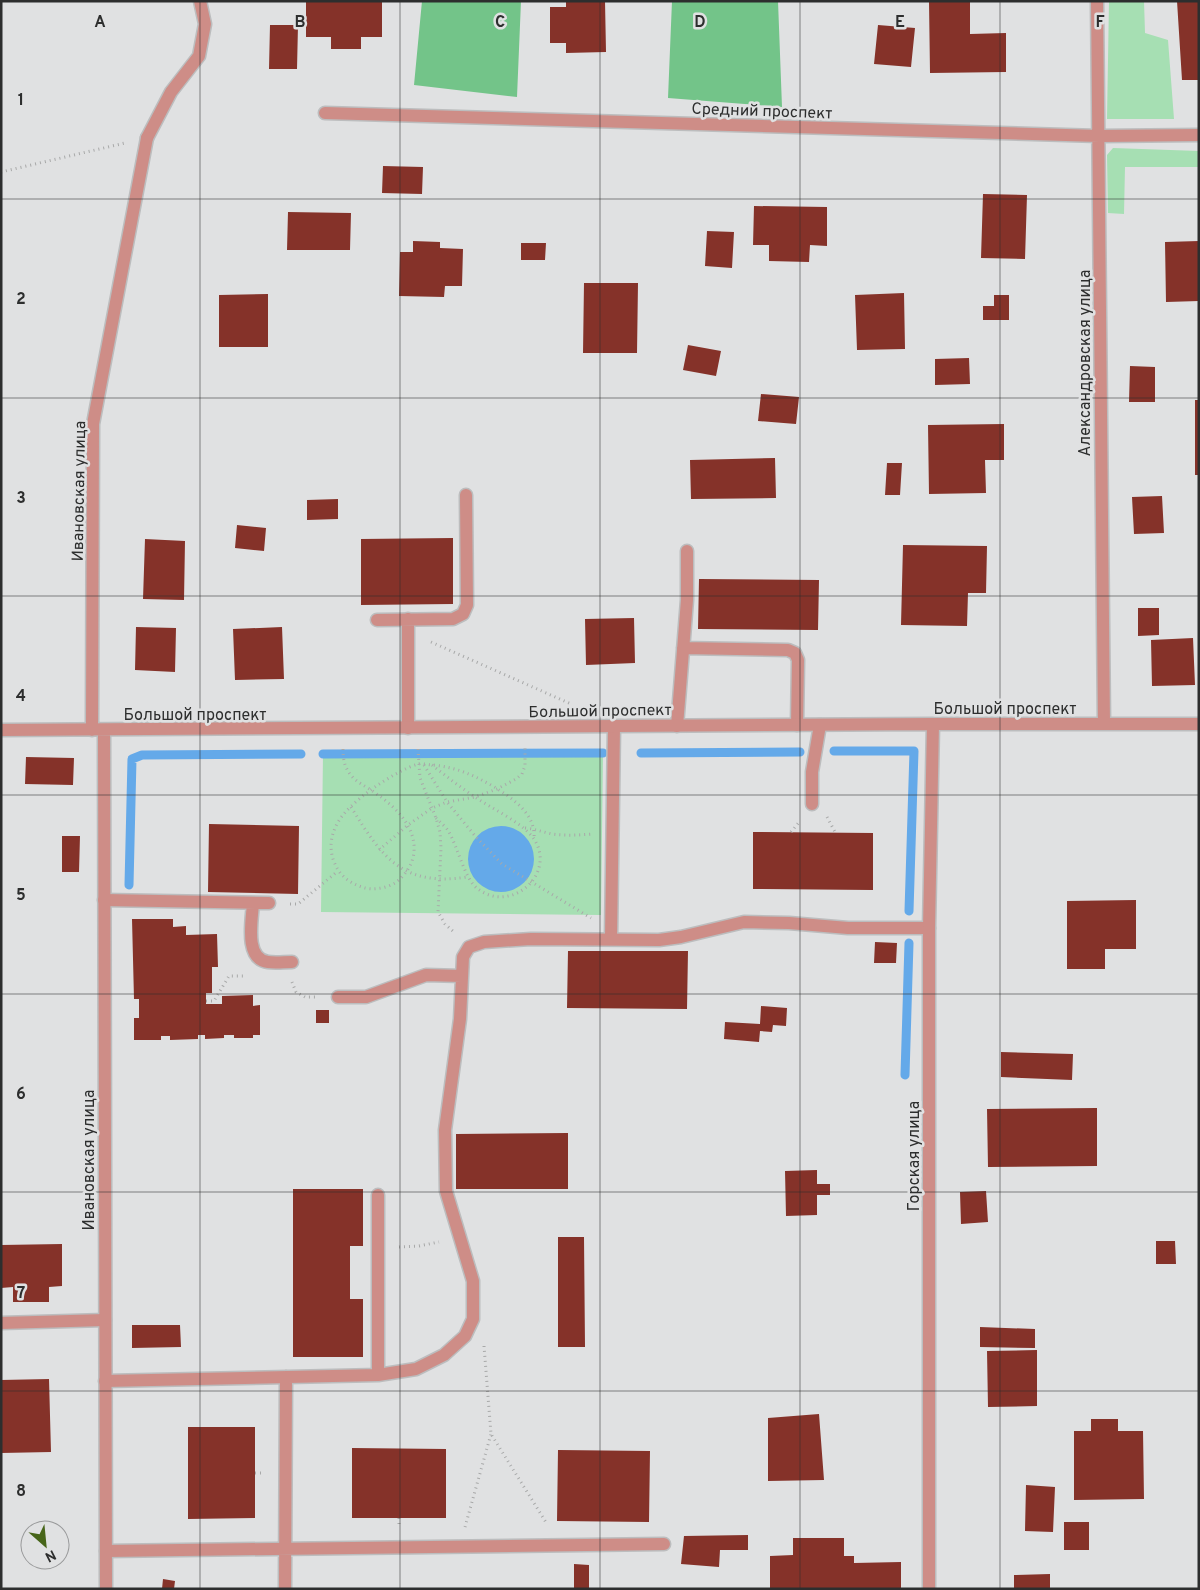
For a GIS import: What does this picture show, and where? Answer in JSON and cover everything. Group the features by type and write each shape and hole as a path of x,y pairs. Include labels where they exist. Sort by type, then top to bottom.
{"street":[{"name":"Ивановская улица","path":"106,1589 104,900 98,731 93,424 148,138 171,92 199,56 205,24 200,1"},
{"name":"Александровская улица","path":"1097,1 1104,724"},
{"name":"Средний проспект","path":"325,113 1099,136 1199,136"},
{"path":"377,620 407,625 453,619 462,614 467,605 466,495"},
{"path":"677,726 687,600 687,551"},
{"path":"407,625 408,728"},
{"path":"683,648 788,650 795,653 798,660 797,725"},
{"name":"Горская улица","path":"929,1589 929,928 934,724"},
{"name":"Большой проспект","path":"1,730 1199,724"},
{"path":"812,804 812,772 820,725"},
{"path":"612,935 614,727"},
{"path":"104,900 269,903"},
{"path":"253,903 253,953 259,959 267,962 292,962"},
{"path":"105,1381 378,1375 416,1369 444,1355 465,1336 473,1319 473,1281 446,1191 445,1130 460,1019 464,957 470,947 484,942 530,938 612,935 660,940 744,922 789,923 848,928 929,928"},
{"path":"338,997 366,998 426,975 462,976"},
{"path":"378,1195 378,1375"},
{"path":"1,1323 105,1320"},
{"path":"285,1589 286,1377"},
{"path":"106,1550 664,1544"}],"path":[{"path":"1,172 148,138"},
{"path":"407,625 572,704"},
{"path":"379,850 408,825 432,808 447,802 475,797 497,789 516,779 522,774 525,766 525,744"},
{"path":"418,745 420,778 436,818 441,848 438,912 445,924 470,947"},
{"path":"343,746 343,761 348,772 355,780 370,790 391,804 408,825 414,841 414,857 407,872 396,882 381,888 364,888 350,882 338,871 332,857 331,841 337,823 350,807 370,790 394,775 420,763 448,766 470,774 497,789 516,803 529,816 535,829 534,839"},
{"path":"420,763 447,802 476,837 502,864 612,935"},
{"path":"432,765 475,797 524,828 534,839 540,854 539,868 532,882 521,892 506,897 491,896 477,889 467,877 463,862 448,831 436,818"},
{"path":"350,807 379,850 407,872 440,879 467,877"},
{"path":"524,828 552,834 575,836 597,834"},
{"path":"269,903 298,904 338,871"},
{"path":"292,962 292,982 296,992 306,997 338,997"},
{"path":"206,1001 214,1001 229,976 247,976"},
{"path":"378,1248 419,1246 460,1238"},
{"path":"459,1547 491,1434 483,1341 473,1319"},
{"path":"491,1434 560,1546"}],"green space":[{"path":"422,1 521,1 517,97 414,85"},
{"path":"672,1 778,1 782,107 668,98"},
{"path":"1109,1 1144,1 1145,33 1168,40 1174,119 1107,119"},
{"path":"1113,148 1199,151 1199,167 1125,167 1124,214 1108,213 1107,155"},
{"path":"603,753 601,915 321,912 323,754"}],"water":[{"path":"501,826 513,829 524,836 531,847 534,859 531,871 524,882 513,889 501,892 489,889 478,882 471,871 468,859 471,847 478,836 489,829"}],"building":[{"path":"306,1 382,1 382,37 361,37 361,49 331,49 331,37 306,37"},
{"path":"566,1 605,1 606,52 566,53 566,43 550,43 550,7 566,7"},
{"path":"929,1 970,1 970,34 1006,33 1006,72 930,73"},
{"path":"1177,1 1199,1 1199,80 1182,80"},
{"path":"270,25 298,25 297,69 269,69"},
{"path":"878,25 915,28 911,67 874,64"},
{"path":"383,166 423,167 422,194 382,193"},
{"path":"983,194 1027,195 1025,259 981,258"},
{"path":"754,206 827,207 827,246 810,245 809,262 769,261 769,245 753,245"},
{"path":"288,212 351,213 350,250 287,250"},
{"path":"707,231 734,232 732,268 705,266"},
{"path":"413,241 440,242 440,248 463,249 462,286 445,286 444,297 399,296 400,252 413,252"},
{"path":"1199,241 1199,301 1166,302 1165,242"},
{"path":"521,243 546,243 545,260 521,260"},
{"path":"584,283 638,283 637,353 583,353"},
{"path":"904,293 905,349 857,350 855,295"},
{"path":"268,294 268,347 219,347 219,295"},
{"path":"994,295 1009,295 1009,320 983,320 983,306 994,306"},
{"path":"688,345 721,351 716,376 683,370"},
{"path":"969,358 970,384 935,385 935,359"},
{"path":"1130,366 1155,367 1155,402 1129,402"},
{"path":"761,394 799,397 796,424 758,421"},
{"path":"1195,400 1199,400 1199,475 1195,475"},
{"path":"1004,424 1004,460 985,460 986,493 929,494 928,425"},
{"path":"775,458 776,498 691,499 690,460"},
{"path":"887,463 902,463 900,495 885,495"},
{"path":"1162,496 1164,533 1134,534 1132,497"},
{"path":"338,499 338,519 307,520 307,500"},
{"path":"237,525 266,528 264,551 235,548"},
{"path":"453,538 453,604 361,605 361,539"},
{"path":"145,539 185,541 184,600 143,599"},
{"path":"903,545 987,546 986,593 968,593 967,626 901,625"},
{"path":"699,579 819,580 818,630 698,629"},
{"path":"1138,608 1159,608 1159,635 1138,636"},
{"path":"634,618 635,663 586,665 585,619"},
{"path":"136,627 176,628 175,672 135,670"},
{"path":"282,627 284,679 235,680 233,629"},
{"path":"1193,638 1195,685 1152,686 1151,640"},
{"path":"26,757 74,758 73,785 25,784"},
{"path":"209,824 299,826 298,894 208,892"},
{"path":"753,832 873,833 873,890 753,889"},
{"path":"62,836 80,836 79,872 62,872"},
{"path":"1136,900 1136,949 1105,949 1105,969 1067,969 1067,901"},
{"path":"132,919 173,919 173,927 186,926 186,935 217,934 218,967 212,967 212,993 206,993 206,1004 222,1004 222,996 253,995 253,1006 260,1005 260,1035 253,1035 253,1038 234,1038 234,1035 224,1035 224,1038 205,1039 205,1035 198,1035 198,1039 170,1040 170,1036 161,1036 161,1040 134,1040 134,1018 139,1018 139,999 134,999"},
{"path":"875,942 897,943 896,963 874,963"},
{"path":"568,951 688,951 687,1009 567,1008"},
{"path":"761,1006 787,1008 786,1026 773,1025 772,1032 760,1031 759,1042 724,1039 725,1022 760,1024"},
{"path":"316,1010 329,1010 329,1023 316,1023"},
{"path":"1001,1052 1073,1054 1072,1080 1001,1077"},
{"path":"1097,1108 1097,1166 988,1167 987,1109"},
{"path":"568,1133 568,1189 456,1189 456,1134"},
{"path":"817,1170 817,1184 830,1184 830,1195 817,1195 817,1215 786,1216 785,1171"},
{"path":"293,1189 363,1189 363,1246 350,1246 350,1299 363,1299 363,1357 293,1357"},
{"path":"986,1191 988,1222 961,1224 960,1192"},
{"path":"558,1237 584,1237 585,1347 558,1347"},
{"path":"1156,1241 1175,1241 1176,1264 1156,1264"},
{"path":"62,1244 62,1286 49,1287 49,1302 13,1302 13,1287 1,1288 1,1245"},
{"path":"132,1325 180,1325 181,1347 132,1348"},
{"path":"980,1327 1035,1329 1035,1348 980,1347"},
{"path":"1037,1350 1037,1406 988,1407 987,1351"},
{"path":"49,1379 51,1452 1,1453 1,1380"},
{"path":"819,1414 824,1480 768,1481 768,1418"},
{"path":"1091,1419 1118,1419 1118,1431 1143,1431 1144,1499 1074,1500 1074,1431 1091,1431"},
{"path":"188,1427 255,1427 255,1518 188,1519"},
{"path":"352,1448 446,1449 446,1518 352,1518"},
{"path":"558,1450 650,1451 649,1522 557,1521"},
{"path":"1026,1485 1055,1487 1053,1532 1025,1531"},
{"path":"1064,1522 1089,1522 1089,1550 1064,1550"},
{"path":"748,1535 748,1550 720,1550 719,1567 681,1564 684,1536"},
{"path":"793,1538 844,1538 844,1556 854,1556 854,1563 901,1562 901,1589 770,1589 770,1556 793,1555"},
{"path":"574,1564 589,1565 589,1589 574,1589"},
{"path":"1050,1574 1050,1589 1014,1589 1014,1575"},
{"path":"163,1579 175,1581 174,1589 162,1589"}],"waterway":[{"path":"834,751 914,751 909,911"},
{"path":"641,753 800,752"},
{"path":"323,754 603,753"},
{"path":"129,885 132,759 142,755 301,754"},
{"path":"905,1075 909,943"}]}
